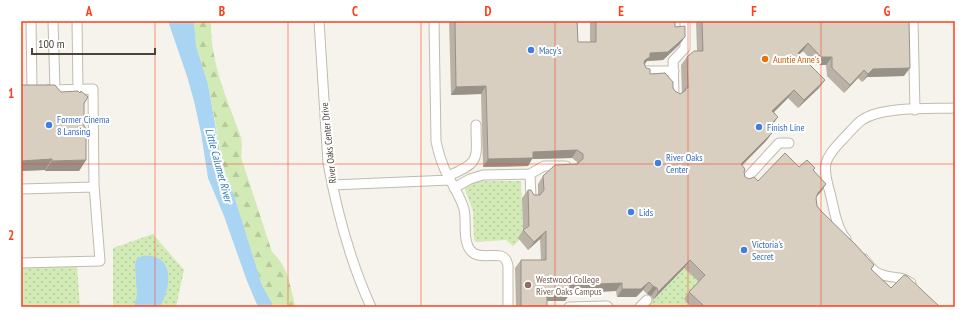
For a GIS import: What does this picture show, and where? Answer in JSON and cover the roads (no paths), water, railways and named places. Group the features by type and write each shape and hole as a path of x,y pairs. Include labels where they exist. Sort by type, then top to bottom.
{"lane":[{"path":"31,21 32,90"},
{"path":"53,21 55,90"},
{"path":"77,21 78,90"},
{"name":"River Oaks Center Drive","path":"318,21 328,162 332,186 339,218 348,247 371,307"},
{"path":"434,21 436,140 441,159 464,209 466,219 466,238 470,251 480,256 501,256 507,261 508,307"},
{"path":"674,96 673,61 685,48 685,21"},
{"path":"913,21 915,110"},
{"path":"644,71 674,71"},
{"path":"21,90 93,89 94,187 100,261 21,263"},
{"path":"919,291 904,278 879,274 843,236 828,187 825,168 829,155 863,119 876,113 888,111 955,108"},
{"path":"451,181 475,160 476,125"},
{"path":"744,181 779,143 789,143"},
{"path":"332,186 451,181 470,179 483,175 530,174 544,166 572,166"},
{"path":"530,174 531,198"},
{"path":"21,189 94,187"},
{"path":"640,307 647,300"},
{"path":"569,307 608,307"}],"water":[{"name":"Little Calumet River","path":"168,21 194,21 196,46 208,84 223,169 233,192 262,285 274,307 258,307 208,178 194,101"},
{"path":"142,256 153,257 161,260 166,266 168,273 167,290 160,307 134,307 137,295 135,264 137,259"}],"place":[{"name":"Macy's","path":"531,50"},
{"name":"Auntie Anne's","path":"765,59"},
{"name":"Former Cinema 8 Lansing","path":"49,125"},
{"name":"Finish Line","path":"759,127"},
{"name":"River Oaks Center","path":"658,163"},
{"name":"Lids","path":"631,212"},
{"name":"Victoria's Secret","path":"744,250"},
{"name":"Westwood College River Oaks Campus","path":"528,285"}]}
